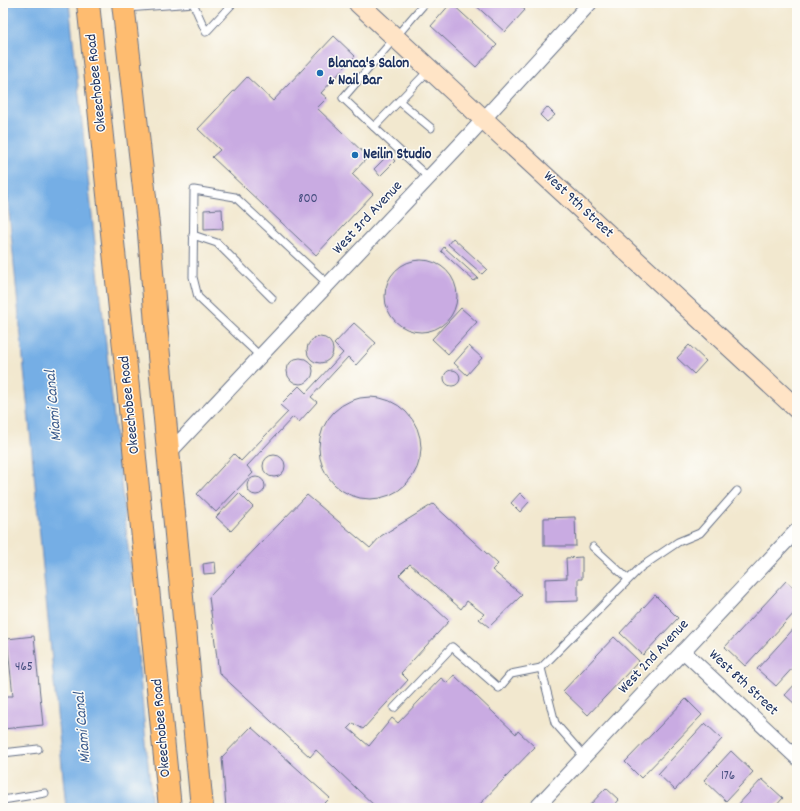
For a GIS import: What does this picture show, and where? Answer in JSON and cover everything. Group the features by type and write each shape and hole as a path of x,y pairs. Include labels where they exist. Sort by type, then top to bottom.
{"highway":[{"name":"Okeechobee Road","path":"88,3 170,808"},
{"path":"123,6 149,233 168,454 202,808"}],"main road":[{"name":"West 9th Street","path":"358,3 797,409"}],"street":[{"name":"West 3rd Avenue","path":"168,454 429,178 590,3"},
{"name":"West 2nd Avenue","path":"536,808 797,530"},
{"name":"West 8th Street","path":"683,651 797,758"}],"lane":[{"path":"123,6 193,3 206,32 233,3"},
{"path":"425,3 343,98 429,178"},
{"path":"374,127 430,69"},
{"path":"399,101 431,128"},
{"path":"260,356 198,297 193,278 194,190 235,197 328,284"},
{"path":"193,235 217,243 272,298"},
{"path":"394,708 452,647 499,688 511,674 541,668 641,567 678,542 700,533 737,491"},
{"path":"593,547 628,579"},
{"path":"541,668 556,723 584,756"},
{"path":"3,753 38,749"},
{"path":"3,800 45,793"}],"water":[{"name":"Miami Canal","path":"3,3 69,3 130,566 152,808 66,808 3,149"}],"building":[{"path":"451,3 497,45 476,67 431,26"},
{"path":"473,3 517,3 525,10 505,32"},
{"path":"334,36 355,56 321,93 327,98 317,108 368,157 352,174 373,194 316,255 212,157 220,150 198,129 247,77 273,101"},
{"path":"547,107 555,115 547,122 540,115"},
{"path":"389,154 395,161 380,176 374,169"},
{"path":"222,209 223,229 204,230 204,210"},
{"path":"453,238 487,269 482,274 448,244"},
{"path":"444,247 478,278 474,281 441,251"},
{"path":"421,260 441,266 451,276 457,296 451,316 441,326 421,332 401,326 391,316 385,296 391,276 401,266"},
{"path":"461,308 477,322 448,354 432,339"},
{"path":"354,323 376,343 356,365 348,357 311,397 317,402 299,422 293,417 247,466 253,473 216,512 197,494 234,454 241,461 288,412 280,405 299,386 306,393 343,353 334,344"},
{"path":"320,337 329,341 333,350 329,359 320,363 311,359 307,350 311,341"},
{"path":"689,345 706,361 694,374 677,358"},
{"path":"469,346 482,358 467,375 454,363"},
{"path":"300,358 309,362 313,371 309,380 300,384 291,380 287,371 291,362"},
{"path":"452,370 459,375 460,378 455,385 452,386 445,381 444,378 449,371"},
{"path":"370,397 390,401 398,405 406,412 413,420 417,428 421,448 417,468 413,476 406,484 398,491 390,495 370,499 350,495 342,491 334,484 327,476 323,468 319,448 323,428 327,420 334,412 342,405 350,401"},
{"path":"274,455 278,456 284,462 284,470 278,476 274,477 270,476 264,470 263,466 264,462 270,456"},
{"path":"256,477 262,480 265,486 262,492 256,495 250,492 247,486 250,480"},
{"path":"239,493 253,507 231,531 216,517"},
{"path":"520,493 529,502 520,512 511,503"},
{"path":"307,495 370,548 381,536 433,504 498,564 492,570 522,595 489,627 479,619 484,614 467,601 461,609 410,564 399,575 449,621 401,673 408,680 363,729 353,723 348,728 369,746 392,718 398,723 441,678 447,683 454,675 516,734 518,731 535,747 476,808 377,808 316,750 310,757 219,673 209,597"},
{"path":"575,517 576,546 544,546 544,518"},
{"path":"582,557 582,579 578,579 578,601 545,602 545,579 567,578 566,558"},
{"path":"215,562 216,573 204,574 203,564"},
{"path":"786,581 797,591 797,610 745,666 725,647"},
{"path":"655,595 678,618 643,655 620,633"},
{"path":"797,625 797,663 776,686 757,669"},
{"path":"34,636 43,725 3,729 3,696 13,696 7,639"},
{"path":"614,637 639,661 588,715 563,691"},
{"path":"797,682 797,706 785,695"},
{"path":"686,699 702,715 641,778 625,762"},
{"path":"705,723 722,739 675,790 658,774"},
{"path":"251,727 330,798 320,808 226,808 222,757"},
{"path":"731,751 753,772 726,801 704,780"},
{"path":"762,779 783,798 774,808 735,808"},
{"path":"606,788 619,800 612,808 587,808"}],"place":[{"name":"Blanca's Salon & Nail Bar","path":"320,73"},
{"name":"Neilin Studio","path":"355,155"}]}
